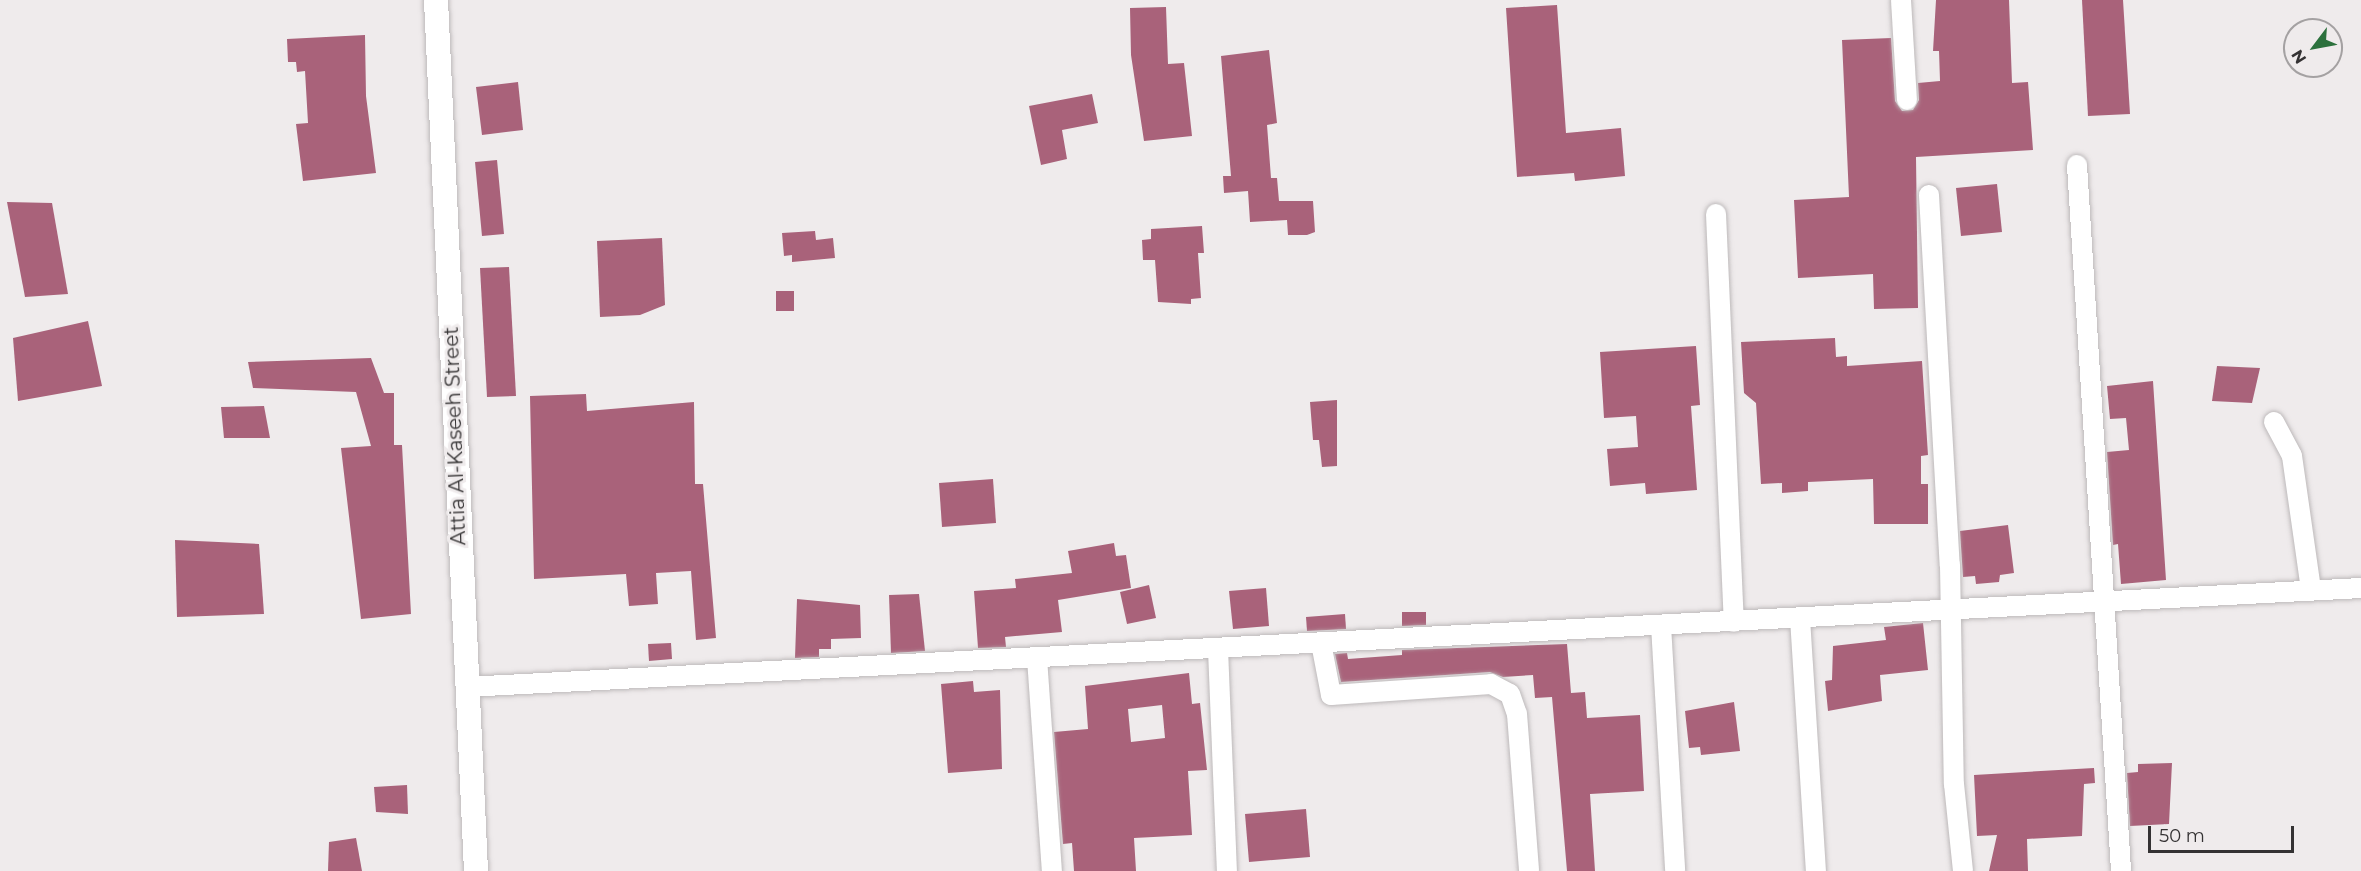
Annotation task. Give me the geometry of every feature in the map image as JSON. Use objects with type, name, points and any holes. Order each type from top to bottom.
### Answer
[{"type":"street","name":"Attia Al-Kaseeh Street","points":[[436,0],[476,871]]},
{"type":"street","points":[[1901,0],[1907,99]]},
{"type":"street","points":[[2077,165],[2106,600],[2121,871]]},
{"type":"street","points":[[1929,195],[1951,612],[1954,784],[1963,871]]},
{"type":"street","points":[[1716,214],[1734,622]]},
{"type":"street","points":[[2274,422],[2292,456],[2311,590]]},
{"type":"street","points":[[466,687],[1951,612],[2106,600],[2361,588]]},
{"type":"street","points":[[1800,618],[1816,871]]},
{"type":"street","points":[[1661,625],[1675,871]]},
{"type":"street","points":[[1321,643],[1331,695],[1491,684],[1510,694],[1516,714],[1529,871]]},
{"type":"street","points":[[1218,648],[1227,871]]},
{"type":"street","points":[[1037,658],[1052,871]]},
{"type":"building","points":[[1936,0],[2009,0],[2012,83],[2028,82],[2033,150],[1916,157],[1918,308],[1874,309],[1873,274],[1798,278],[1794,200],[1849,197],[1842,40],[1891,38],[1895,101],[1902,111],[1913,110],[1919,100],[1918,83],[1940,81],[1939,51],[1933,51]]},
{"type":"building","points":[[2082,0],[2123,0],[2130,114],[2088,116]]},
{"type":"building","points":[[1557,5],[1566,133],[1621,128],[1625,176],[1575,181],[1574,173],[1517,177],[1506,8]]},
{"type":"building","points":[[1166,7],[1168,64],[1184,63],[1192,136],[1144,141],[1131,55],[1130,8]]},
{"type":"building","points":[[365,35],[366,96],[376,173],[303,181],[296,124],[308,123],[305,71],[297,72],[296,62],[288,62],[287,39]]},
{"type":"building","points":[[1269,50],[1277,123],[1267,125],[1271,178],[1277,178],[1279,201],[1313,201],[1315,232],[1307,235],[1288,235],[1287,220],[1250,222],[1248,191],[1224,193],[1223,176],[1231,176],[1221,56]]},
{"type":"building","points":[[518,82],[523,130],[482,135],[476,87]]},
{"type":"building","points":[[1092,94],[1098,123],[1062,130],[1067,159],[1041,165],[1029,106]]},
{"type":"building","points":[[497,160],[504,234],[482,236],[475,162]]},
{"type":"building","points":[[1997,184],[2002,232],[1961,236],[1956,188]]},
{"type":"building","points":[[7,202],[52,203],[68,294],[25,297]]},
{"type":"building","points":[[1202,226],[1204,253],[1198,253],[1201,298],[1191,299],[1191,304],[1158,302],[1155,260],[1143,260],[1142,240],[1151,239],[1151,229]]},
{"type":"building","points":[[815,231],[816,240],[833,238],[835,258],[792,262],[792,255],[784,256],[782,233]]},
{"type":"building","points":[[662,238],[665,305],[640,315],[600,317],[597,241]]},
{"type":"building","points":[[509,267],[516,396],[487,397],[480,268]]},
{"type":"building","points":[[776,291],[794,291],[794,311],[776,311]]},
{"type":"building","points":[[88,321],[102,386],[18,401],[13,338]]},
{"type":"building","points":[[1835,338],[1836,357],[1847,356],[1847,366],[1922,361],[1928,455],[1921,456],[1921,484],[1928,484],[1928,524],[1874,524],[1873,479],[1808,482],[1808,491],[1782,493],[1782,483],[1761,484],[1756,403],[1744,393],[1741,342]]},
{"type":"building","points":[[1696,346],[1700,405],[1691,406],[1697,490],[1646,494],[1645,483],[1610,486],[1607,449],[1638,447],[1636,416],[1604,418],[1600,352]]},
{"type":"building","points":[[371,358],[384,393],[394,393],[394,445],[402,445],[411,614],[361,619],[341,448],[371,446],[356,392],[253,388],[248,362]]},
{"type":"building","points":[[2217,366],[2260,368],[2252,403],[2212,401]]},
{"type":"building","points":[[2153,381],[2166,580],[2121,584],[2118,544],[2113,545],[2107,452],[2129,450],[2126,418],[2110,419],[2107,386]]},
{"type":"building","points":[[586,394],[587,411],[694,402],[695,484],[703,484],[716,638],[696,640],[691,571],[656,573],[658,604],[629,606],[626,574],[534,579],[530,396]]},
{"type":"building","points":[[1337,400],[1337,466],[1322,467],[1319,440],[1313,440],[1310,402]]},
{"type":"building","points":[[264,406],[270,438],[224,438],[221,407]]},
{"type":"building","points":[[993,479],[996,523],[942,527],[939,483]]},
{"type":"building","points":[[2008,525],[2014,573],[2000,575],[1999,582],[1976,584],[1975,576],[1963,577],[1960,531]]},
{"type":"building","points":[[175,540],[259,544],[264,614],[177,617]]},
{"type":"building","points":[[1114,543],[1116,556],[1126,555],[1131,588],[1058,600],[1062,632],[1005,637],[1006,647],[978,648],[974,591],[1016,588],[1015,579],[1072,573],[1068,551]]},
{"type":"building","points":[[1149,585],[1156,618],[1127,624],[1120,592]]},
{"type":"building","points":[[1266,588],[1269,626],[1233,629],[1229,591]]},
{"type":"building","points":[[919,594],[925,651],[891,653],[889,595]]},
{"type":"building","points":[[797,599],[860,605],[861,638],[831,639],[831,649],[819,649],[819,657],[795,658]]},
{"type":"building","points":[[1402,612],[1426,612],[1426,625],[1402,626]]},
{"type":"building","points":[[1345,614],[1346,629],[1307,631],[1306,617]]},
{"type":"building","points":[[1923,623],[1928,670],[1880,675],[1882,701],[1828,711],[1825,681],[1832,680],[1833,646],[1886,640],[1884,627]]},
{"type":"building","points":[[671,643],[672,659],[649,661],[648,644]]},
{"type":"building","points":[[1567,644],[1571,693],[1585,692],[1587,718],[1640,715],[1644,791],[1590,794],[1595,871],[1567,871],[1552,697],[1535,698],[1533,675],[1503,677],[1490,672],[1341,682],[1335,654],[1347,653],[1348,659],[1402,655],[1402,650]]},
{"type":"building","points":[[1189,673],[1192,704],[1200,703],[1207,770],[1188,771],[1192,835],[1134,838],[1136,871],[1074,871],[1072,843],[1063,844],[1054,732],[1088,729],[1085,686]],"holes":[[[1162,705],[1165,738],[1131,742],[1128,709]]]},
{"type":"building","points":[[973,681],[974,692],[1000,690],[1002,769],[948,773],[941,684]]},
{"type":"building","points":[[1734,702],[1740,751],[1701,755],[1700,747],[1689,748],[1685,711]]},
{"type":"building","points":[[2172,763],[2169,824],[2130,826],[2127,773],[2138,772],[2138,764]]},
{"type":"building","points":[[2094,768],[2095,783],[2084,784],[2082,836],[2027,839],[2028,871],[1989,871],[1997,835],[1977,836],[1974,775]]},
{"type":"building","points":[[407,785],[408,814],[376,812],[374,787]]},
{"type":"building","points":[[1306,809],[1310,857],[1249,862],[1245,814]]},
{"type":"building","points":[[356,838],[362,871],[328,871],[329,842]]}]
